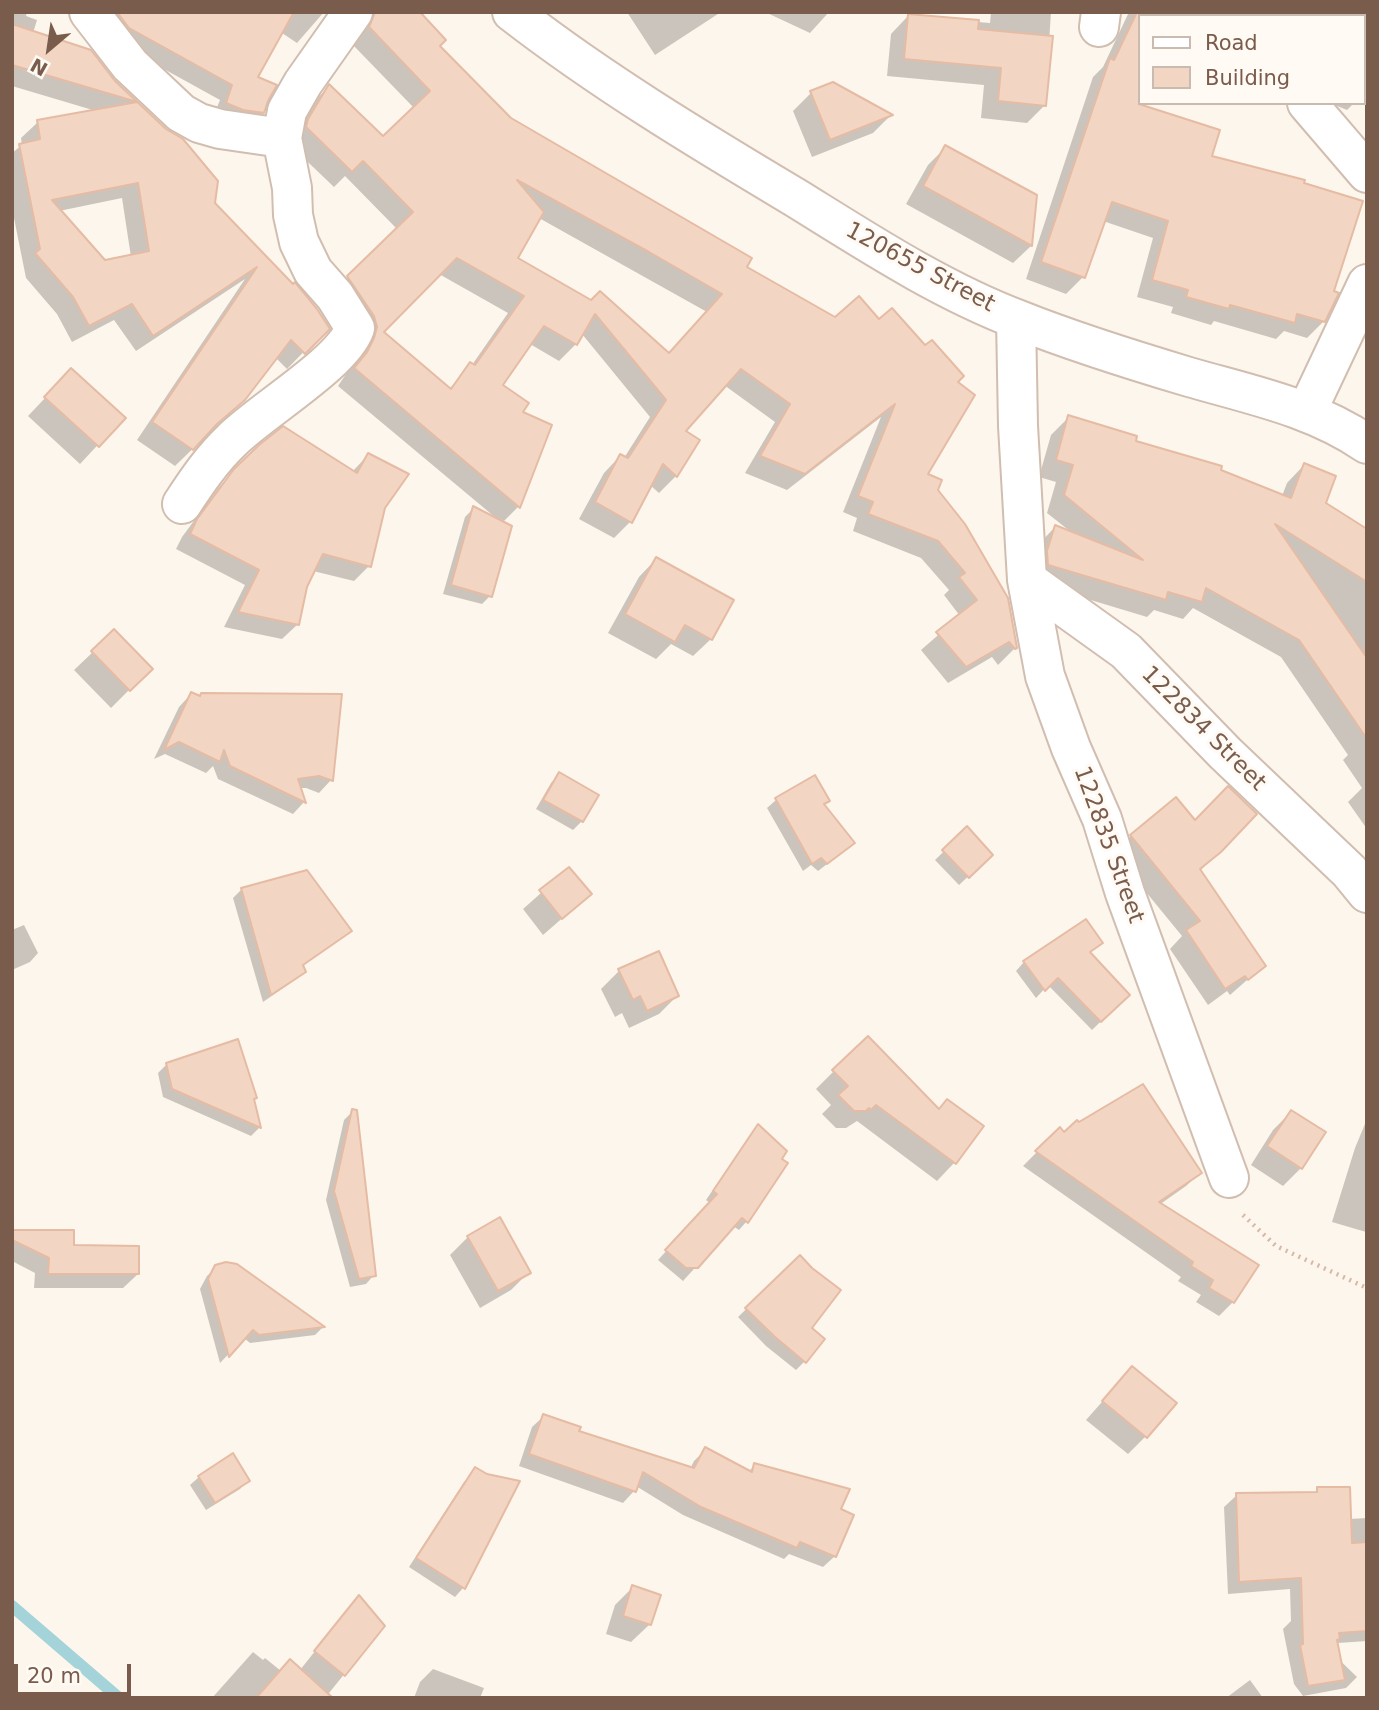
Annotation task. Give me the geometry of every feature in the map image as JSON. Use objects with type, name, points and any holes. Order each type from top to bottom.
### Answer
[{"type":"street","points":[[89,12],[130,65],[181,113],[199,123],[220,129],[282,138]]},
{"type":"street","points":[[182,504],[205,469],[232,439],[320,369],[352,338],[355,328],[335,296],[313,271],[299,242],[282,138],[287,111],[303,83],[353,12]]},
{"type":"street","name":"120655 Street","points":[[512,12],[546,39],[716,150],[951,289],[1016,319],[1100,350],[1307,411],[1367,444]]},
{"type":"street","points":[[1309,105],[1367,173]]},
{"type":"street","points":[[1307,411],[1367,284]]},
{"type":"street","name":"122835 Street","points":[[1016,319],[1018,426],[1027,580],[1045,676],[1071,748],[1102,819],[1125,893],[1229,1178]]},
{"type":"street","name":"122834 Street","points":[[1027,580],[1126,651],[1225,752],[1349,871],[1367,893]]},
{"type":"path","points":[[1229,1178],[1243,1217],[1276,1246],[1367,1288]]},
{"type":"building","points":[[117,12],[294,12],[258,77],[277,85],[264,113],[243,110],[226,103],[232,85],[129,28]]},
{"type":"building","points":[[375,12],[420,12],[446,40],[440,46],[511,118],[752,258],[747,267],[835,317],[859,296],[879,319],[892,308],[925,345],[932,340],[964,376],[958,382],[975,395],[928,474],[942,480],[938,490],[965,524],[1008,598],[1017,648],[1009,642],[966,667],[936,632],[977,600],[959,577],[965,573],[938,541],[868,514],[873,502],[858,496],[895,404],[805,474],[760,456],[790,404],[741,369],[686,431],[700,440],[677,477],[663,464],[632,523],[595,502],[620,454],[628,458],[666,400],[595,314],[577,345],[544,326],[503,385],[529,403],[523,412],[552,425],[520,508],[354,368],[367,352],[377,327],[374,316],[347,276],[413,212],[363,161],[352,172],[306,127],[308,119],[329,84],[383,136],[430,91],[369,27]],"holes":[[[517,180],[649,252],[722,294],[669,353],[600,291],[591,300],[518,258],[544,212]],[[457,258],[524,296],[475,365],[470,362],[451,389],[384,332]]]},
{"type":"building","points":[[1139,12],[1138,105],[1220,130],[1212,156],[1305,180],[1304,183],[1363,201],[1334,291],[1339,293],[1325,322],[1297,314],[1295,323],[1230,305],[1229,309],[1186,297],[1188,290],[1152,280],[1168,221],[1112,202],[1085,278],[1041,262],[1110,58],[1114,60]]},
{"type":"building","points":[[908,14],[979,20],[978,29],[1053,36],[1046,106],[998,101],[1001,68],[904,59]]},
{"type":"building","points":[[12,24],[91,50],[115,81],[166,129],[183,139],[218,181],[215,203],[293,284],[295,282],[330,329],[305,354],[291,340],[245,400],[217,424],[193,450],[152,422],[257,267],[153,336],[132,304],[89,326],[73,297],[35,253],[40,249],[19,144],[40,139],[37,120],[137,102],[12,65]],"holes":[[[138,183],[149,251],[105,260],[52,200]]]},
{"type":"building","points":[[833,82],[893,115],[830,140],[810,91]]},
{"type":"building","points":[[945,145],[1037,195],[1032,246],[923,186]]},
{"type":"building","points":[[71,368],[126,418],[99,447],[44,397]]},
{"type":"building","points":[[1068,415],[1137,436],[1136,441],[1222,466],[1221,470],[1291,498],[1304,463],[1336,476],[1326,503],[1367,529],[1367,582],[1275,524],[1367,658],[1367,739],[1299,640],[1206,588],[1202,602],[1168,592],[1166,600],[1048,565],[1047,551],[1055,525],[1143,560],[1064,495],[1073,465],[1056,460]]},
{"type":"building","points":[[283,426],[357,473],[368,453],[409,474],[385,508],[371,567],[323,554],[307,587],[299,625],[238,612],[259,570],[190,534],[197,519],[234,469]]},
{"type":"building","points":[[473,506],[512,526],[492,597],[451,585]]},
{"type":"building","points":[[656,557],[734,600],[712,640],[685,625],[675,642],[625,614]]},
{"type":"building","points":[[114,629],[153,669],[130,691],[91,651]]},
{"type":"building","points":[[191,692],[200,696],[201,693],[342,694],[333,781],[319,776],[298,779],[306,803],[230,766],[224,750],[220,762],[179,742],[164,750]]},
{"type":"building","points":[[559,772],[599,795],[583,822],[543,800]]},
{"type":"building","points":[[815,775],[830,801],[824,804],[855,843],[827,864],[821,858],[812,864],[775,798]]},
{"type":"building","points":[[1228,786],[1257,814],[1221,852],[1200,869],[1266,966],[1248,980],[1245,976],[1225,989],[1186,930],[1200,921],[1130,835],[1176,797],[1195,820]]},
{"type":"building","points":[[967,826],[993,855],[969,878],[942,850]]},
{"type":"building","points":[[569,867],[592,894],[562,919],[539,890]]},
{"type":"building","points":[[307,870],[352,931],[303,965],[306,972],[271,995],[241,888]]},
{"type":"building","points":[[1086,919],[1103,943],[1090,952],[1130,995],[1101,1022],[1058,978],[1045,991],[1023,961]]},
{"type":"building","points":[[659,951],[679,996],[647,1011],[640,996],[633,1000],[618,969]]},
{"type":"building","points":[[868,1036],[939,1109],[947,1099],[984,1126],[956,1164],[876,1105],[871,1110],[869,1108],[866,1111],[854,1111],[838,1095],[848,1086],[832,1070]]},
{"type":"building","points":[[238,1039],[257,1098],[254,1099],[261,1128],[172,1089],[166,1063]]},
{"type":"building","points":[[1143,1084],[1202,1173],[1159,1202],[1259,1265],[1234,1303],[1209,1288],[1213,1280],[1191,1266],[1193,1262],[1035,1151],[1060,1127],[1064,1132],[1077,1120],[1079,1122]]},
{"type":"building","points":[[352,1109],[357,1110],[376,1276],[359,1279],[334,1191]]},
{"type":"building","points":[[1291,1110],[1326,1132],[1302,1169],[1267,1146]]},
{"type":"building","points":[[758,1124],[787,1151],[782,1159],[788,1163],[748,1223],[742,1218],[698,1268],[686,1268],[665,1250],[717,1194],[713,1191]]},
{"type":"building","points":[[500,1217],[531,1273],[498,1291],[467,1236]]},
{"type":"building","points":[[12,1230],[74,1230],[74,1245],[139,1246],[139,1274],[48,1274],[49,1258],[12,1240]]},
{"type":"building","points":[[800,1255],[841,1290],[812,1328],[825,1339],[806,1363],[745,1308]]},
{"type":"building","points":[[226,1262],[237,1264],[325,1327],[259,1335],[253,1330],[229,1357],[208,1279],[215,1265]]},
{"type":"building","points":[[1132,1366],[1177,1403],[1147,1438],[1102,1401]]},
{"type":"building","points":[[543,1414],[581,1427],[579,1431],[694,1468],[705,1447],[752,1472],[754,1463],[850,1489],[841,1509],[854,1515],[836,1557],[800,1542],[797,1548],[701,1507],[643,1472],[636,1492],[529,1454]]},
{"type":"building","points":[[233,1453],[250,1481],[215,1503],[198,1476]]},
{"type":"building","points":[[475,1467],[487,1474],[520,1481],[465,1589],[416,1558]]},
{"type":"building","points":[[1317,1487],[1350,1487],[1352,1543],[1367,1542],[1367,1631],[1339,1633],[1340,1639],[1337,1640],[1345,1680],[1308,1686],[1300,1645],[1303,1644],[1301,1578],[1239,1582],[1236,1493],[1317,1492]]},
{"type":"building","points":[[632,1585],[661,1595],[651,1625],[623,1616]]},
{"type":"building","points":[[359,1595],[385,1626],[345,1676],[314,1651]]},
{"type":"building","points":[[290,1659],[333,1698],[256,1698]]},
{"type":"waterway","points":[[12,1606],[119,1698]]}]
